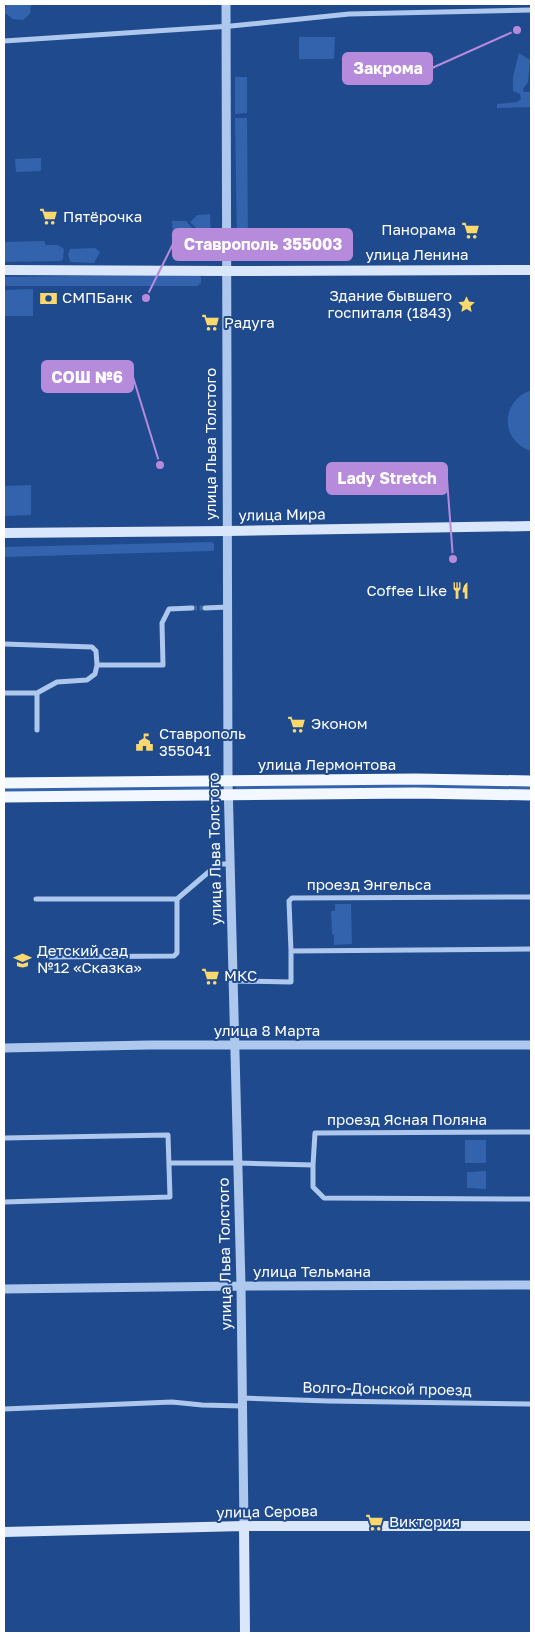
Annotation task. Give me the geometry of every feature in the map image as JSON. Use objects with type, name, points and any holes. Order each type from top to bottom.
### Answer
[{"type":"main road","name":"улица Ленина","points":[[4,270],[531,270]]},
{"type":"main road","name":"улица Мира","points":[[4,533],[531,526]]},
{"type":"main road","name":"улица Лермонтова","points":[[4,784],[416,779],[531,781]]},
{"type":"main road","name":"улица Лермонтова","points":[[4,797],[415,793],[531,795]]},
{"type":"main road","name":"улица Серова","points":[[4,1532],[244,1526],[531,1526]]},
{"type":"main road","name":"улица Льва Толстого","points":[[244,1526],[245,1633]]},
{"type":"street","name":"улица Льва Толстого","points":[[226,4],[228,781],[241,1286],[244,1526]]},
{"type":"street","points":[[4,40],[226,26],[358,14],[531,10]]},
{"type":"street","points":[[205,608],[228,607]]},
{"type":"street","points":[[97,665],[163,666],[162,623],[169,609],[192,608]]},
{"type":"street","points":[[4,644],[92,647],[96,650],[97,665],[95,674],[88,680],[57,682],[37,693],[4,693]]},
{"type":"street","points":[[37,693],[37,730]]},
{"type":"street","points":[[36,899],[177,899],[218,864],[231,864]]},
{"type":"street","name":"проезд Энгельса","points":[[291,951],[289,901],[292,898],[531,897]]},
{"type":"street","points":[[46,957],[174,956],[177,953],[177,899]]},
{"type":"street","points":[[233,982],[290,982],[291,951],[531,949]]},
{"type":"street","name":"улица 8 Марта","points":[[4,1048],[235,1045],[531,1045]]},
{"type":"street","name":"проезд Ясная Поляна","points":[[531,1132],[315,1133],[313,1165],[314,1187],[324,1198],[531,1199]]},
{"type":"street","points":[[4,1138],[168,1134],[170,1198],[4,1202]]},
{"type":"street","points":[[169,1163],[313,1165]]},
{"type":"street","name":"улица Тельмана","points":[[4,1289],[531,1285]]},
{"type":"street","name":"Волго-Донской проезд","points":[[4,1409],[172,1402],[202,1405],[242,1402],[328,1401],[531,1404]]},
{"type":"shaded area","points":[[6,4],[31,4],[30,14],[23,20],[13,19],[5,13]]},
{"type":"shaded area","points":[[299,37],[335,37],[334,59],[299,59]]},
{"type":"shaded area","points":[[519,53],[530,60],[528,82],[523,89],[524,92],[531,92],[531,107],[497,108],[497,104],[517,102],[521,99],[520,94],[513,91],[513,77]]},
{"type":"shaded area","points":[[235,77],[247,77],[247,113],[235,114]]},
{"type":"shaded area","points":[[235,118],[247,118],[248,244],[237,244]]},
{"type":"shaded area","points":[[41,158],[41,171],[16,172],[15,159]]},
{"type":"shaded area","points":[[210,214],[211,238],[206,238],[190,222],[197,215]]},
{"type":"shaded area","points":[[172,221],[186,221],[200,237],[173,237]]},
{"type":"shaded area","points":[[44,241],[46,245],[58,245],[64,249],[61,261],[4,262],[4,242]]},
{"type":"shaded area","points":[[95,248],[100,252],[94,263],[70,262],[68,255],[70,249]]},
{"type":"shaded area","points":[[197,274],[201,277],[201,283],[197,286],[4,286],[4,277]]},
{"type":"shaded area","points":[[33,289],[33,316],[4,316],[4,290]]},
{"type":"shaded area","points":[[531,390],[531,451],[521,446],[513,438],[509,430],[508,420],[509,411],[514,403],[521,395]]},
{"type":"shaded area","points":[[31,485],[31,515],[4,516],[4,486]]},
{"type":"shaded area","points":[[212,542],[214,550],[212,551],[4,557],[4,547]]},
{"type":"shaded area","points":[[415,784],[531,786],[531,790],[235,789],[236,786]]},
{"type":"shaded area","points":[[220,786],[221,790],[4,792],[4,788]]},
{"type":"shaded area","points":[[335,904],[351,904],[352,944],[334,945],[331,911],[335,911]]},
{"type":"shaded area","points":[[465,1140],[486,1140],[486,1163],[465,1163]]},
{"type":"shaded area","points":[[486,1171],[486,1189],[467,1188],[467,1172]]},
{"type":"tunnel","points":[[192,608],[205,608]]},
{"type":"place","name":"Закрома","points":[[517,30]]},
{"type":"place","name":"Пятёрочка","points":[[49,217]]},
{"type":"place","name":"Панорама","points":[[470,230]]},
{"type":"place","name":"СМПБанк","points":[[48,298]]},
{"type":"place","name":"Ставрополь 355003","points":[[146,298]]},
{"type":"place","name":"Здание бывшего госпиталя (1843)","points":[[466,305]]},
{"type":"place","name":"Радуга","points":[[210,323]]},
{"type":"place","name":"СОШ №6","points":[[160,465]]},
{"type":"place","name":"Lady Stretch","points":[[453,559]]},
{"type":"place","name":"Coffee Like","points":[[461,591]]},
{"type":"place","name":"Эконом","points":[[297,724]]},
{"type":"place","name":"Ставрополь 355041","points":[[145,743]]},
{"type":"place","name":"Детский сад №12 «Сказка»","points":[[23,960]]},
{"type":"place","name":"МКС","points":[[210,976]]},
{"type":"place","name":"Виктория","points":[[375,1522]]}]
